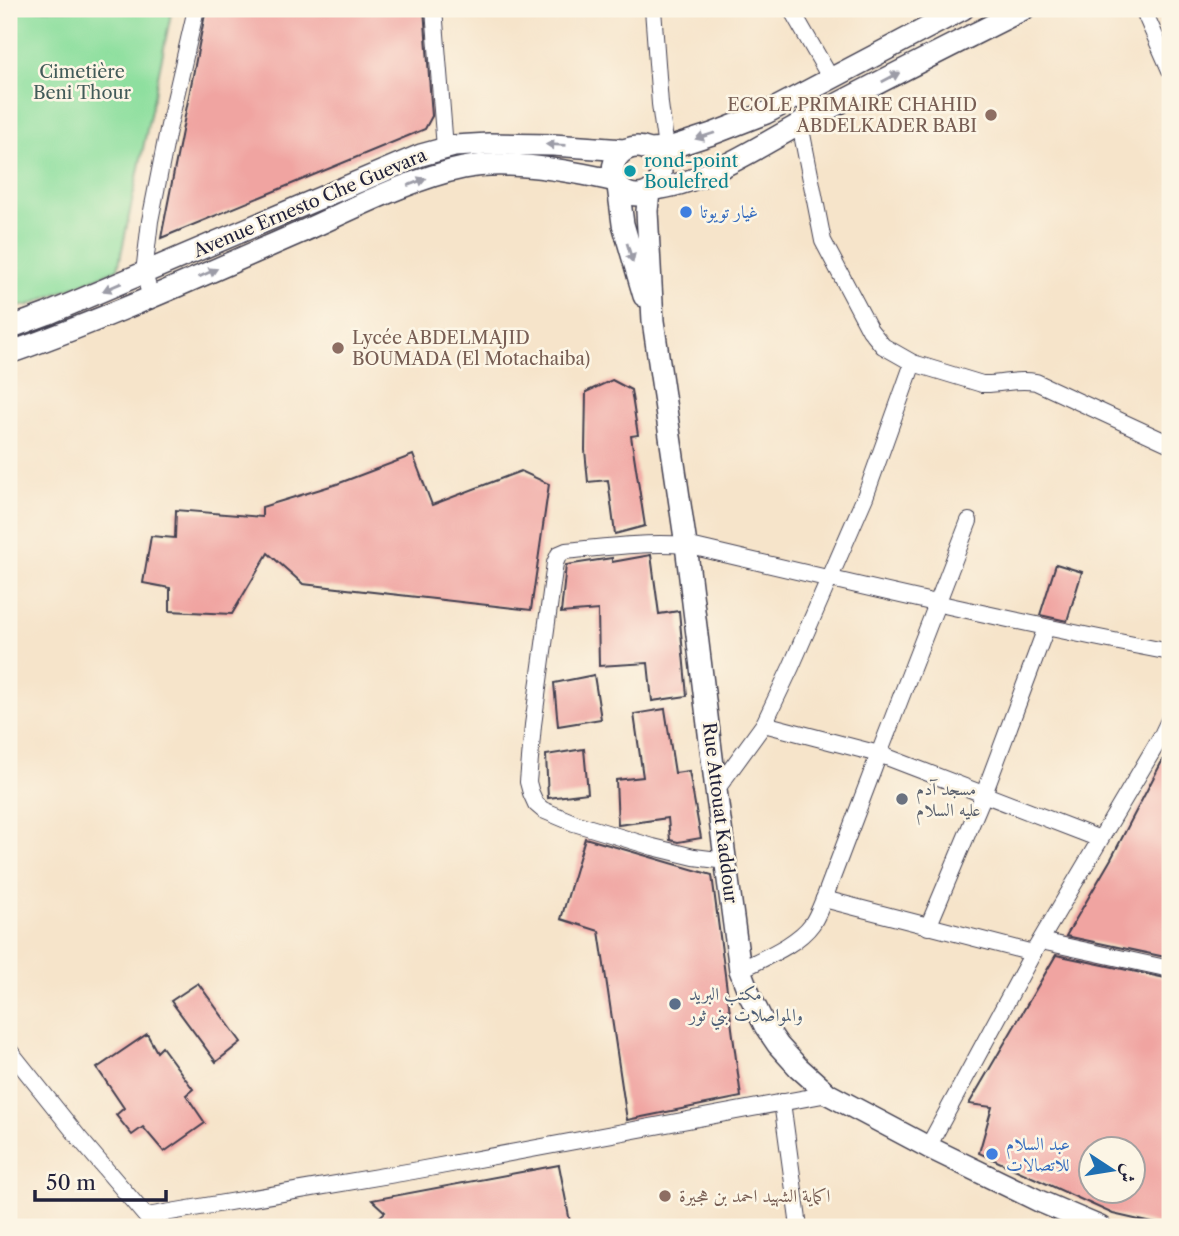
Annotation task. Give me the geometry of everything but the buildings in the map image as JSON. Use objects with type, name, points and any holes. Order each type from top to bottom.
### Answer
[{"type":"main road","points":[[653,321],[628,246],[613,170],[619,155],[632,147],[658,149],[743,123],[964,9]]},
{"type":"main road","points":[[617,184],[633,195],[650,194],[724,166],[1024,9]]},
{"type":"main road","name":"Avenue Ernesto Che Guevara","points":[[9,328],[421,155],[445,148],[489,144],[624,150]]},
{"type":"main road","points":[[650,194],[662,172],[658,149]]},
{"type":"main road","name":"Avenue Ernesto Che Guevara","points":[[9,353],[151,298],[387,194],[465,167],[523,166],[580,173],[617,184]]},
{"type":"main road","name":"Rue Attouat Kaddour","points":[[650,194],[647,233],[653,321],[686,545],[740,970],[750,996],[778,1045],[828,1094],[928,1147],[1100,1227]]},
{"type":"street","points":[[151,298],[144,273],[150,221],[167,130],[196,9]]},
{"type":"street","points":[[434,9],[445,148]]},
{"type":"street","points":[[653,9],[660,104],[658,149]]},
{"type":"street","points":[[791,9],[831,79]]},
{"type":"street","points":[[1143,9],[1170,70]]},
{"type":"street","points":[[800,124],[823,241],[870,330],[883,346],[913,363],[982,384],[994,385],[1014,380],[1036,382],[1170,444]]},
{"type":"street","points":[[716,790],[764,724],[791,667],[864,496],[913,363]]},
{"type":"street","points":[[740,970],[803,934],[818,915],[969,521]]},
{"type":"street","points":[[726,861],[663,850],[574,823],[543,810],[536,804],[528,782],[533,724],[553,576],[559,554],[566,551],[666,543],[686,545],[937,604],[1170,652]]},
{"type":"street","points":[[928,927],[984,794],[1046,628]]},
{"type":"street","points":[[928,1147],[1037,947],[1100,839],[1166,736],[1170,718]]},
{"type":"street","points":[[764,724],[879,754],[1100,839]]},
{"type":"street","points":[[824,899],[928,927],[1170,969]]},
{"type":"street","points":[[9,1050],[151,1222],[828,1094]]},
{"type":"street","points":[[782,1102],[799,1227]]},
{"type":"green space","name":"Cimetière Beni Thour","points":[[9,9],[172,9],[118,269],[27,306],[9,305]]},
{"type":"place","name":"ECOLE PRIMAIRE CHAHID ABDELKADER BABI","points":[[991,115]]},
{"type":"place","name":"rond-point Boulefred","points":[[630,171]]},
{"type":"place","name":"غيار تويوتا","points":[[686,212]]},
{"type":"place","name":"Lycée ABDELMAJID BOUMADA (El Motachaiba)","points":[[338,348]]},
{"type":"place","name":"مسجد آدم عليه السلام","points":[[902,799]]},
{"type":"place","name":"مكتب البريد والمواصلات بني ثور","points":[[675,1004]]},
{"type":"place","name":"عبد السلام للاتصالات","points":[[992,1154]]},
{"type":"place","name":"اكماية الشهيد احمد بن هجيرة","points":[[665,1196]]}]
